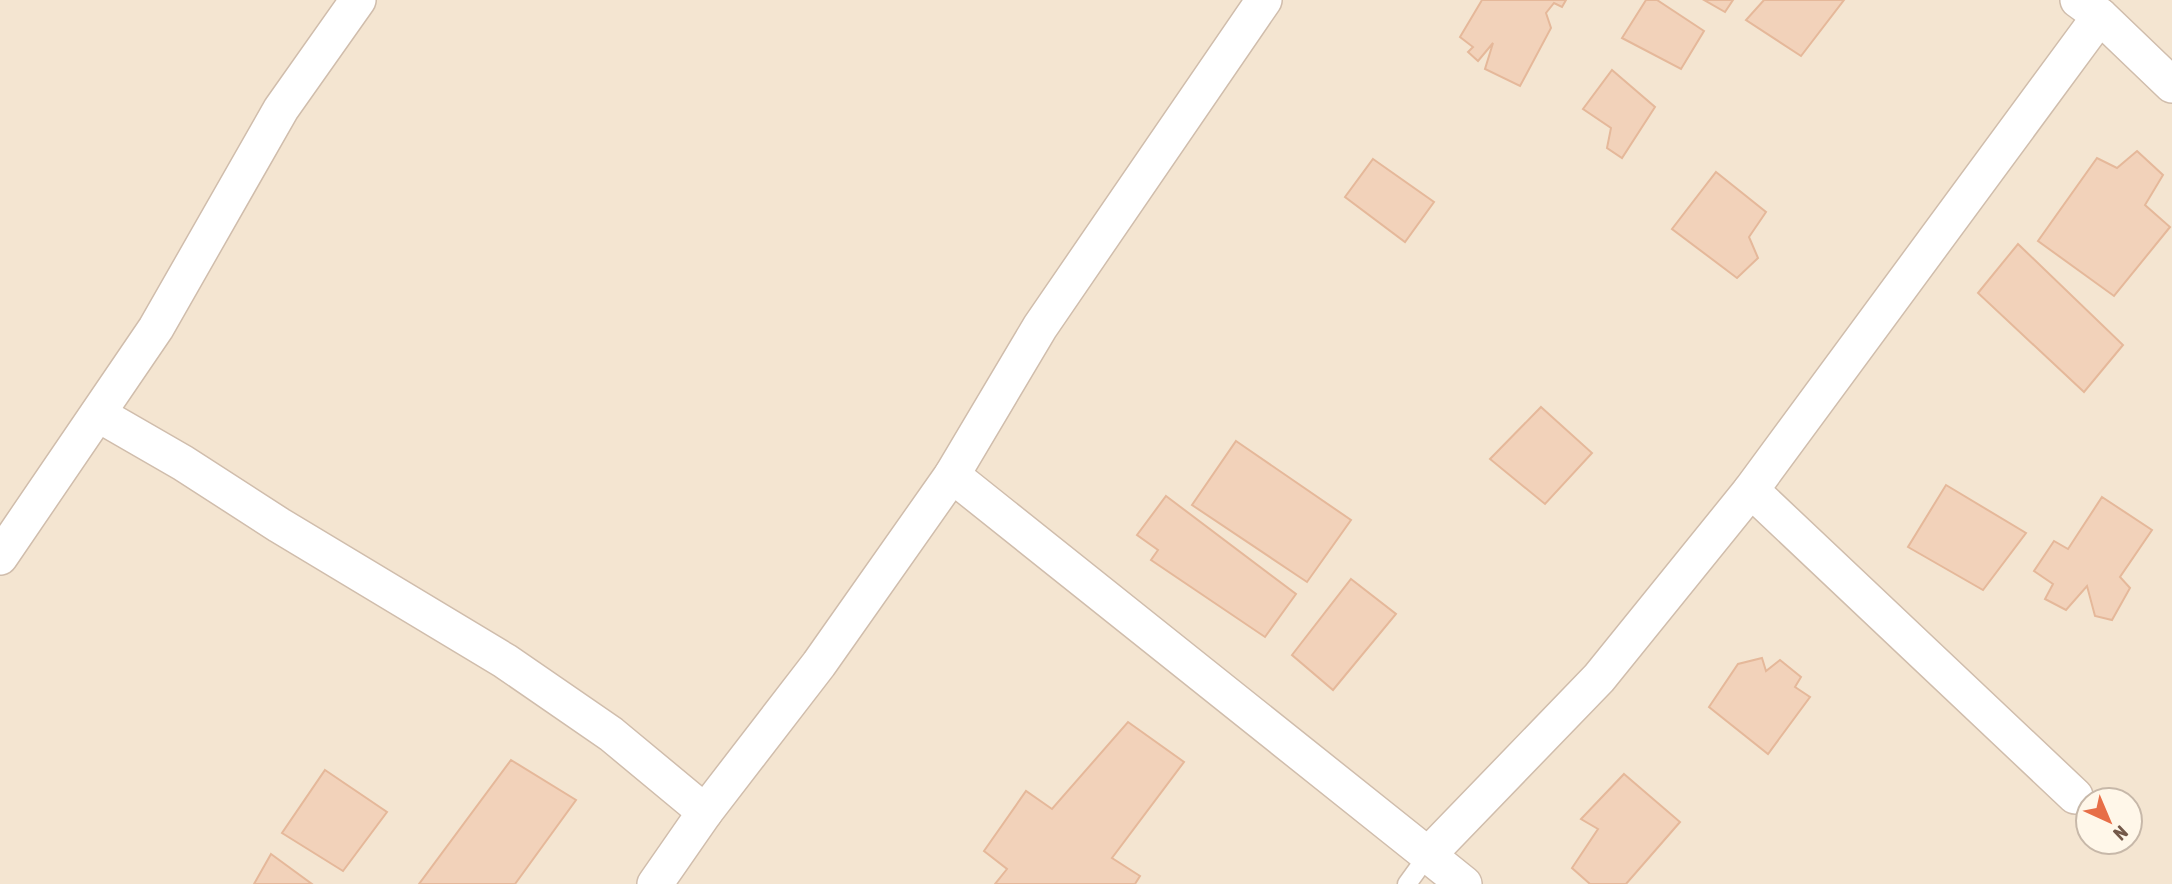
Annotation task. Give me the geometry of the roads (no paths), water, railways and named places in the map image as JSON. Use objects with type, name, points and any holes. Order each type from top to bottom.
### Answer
[{"type":"street","points":[[0,557],[156,328],[281,109],[358,0]]},
{"type":"street","points":[[655,884],[705,812],[819,664],[952,475],[1040,327],[1264,0]]},
{"type":"street","points":[[1428,855],[1599,678],[1751,490],[2089,8],[2172,85]]},
{"type":"street","points":[[98,414],[183,463],[505,662],[611,734],[705,812]]},
{"type":"street","points":[[952,475],[1464,884]]},
{"type":"street","points":[[1751,490],[2074,795]]},
{"type":"lane","points":[[1407,884],[1428,855]]}]
